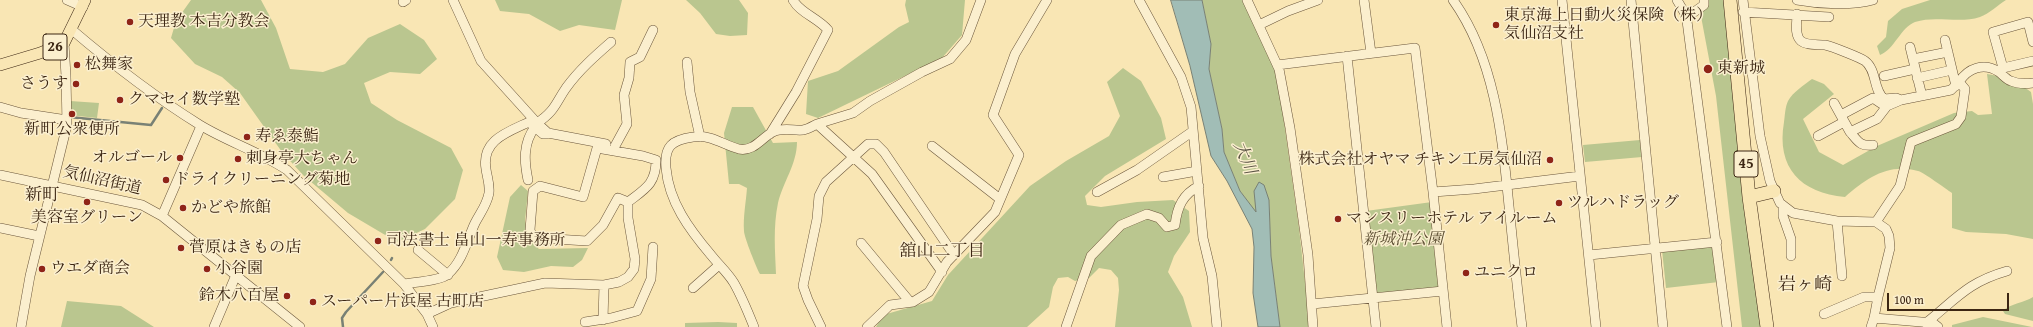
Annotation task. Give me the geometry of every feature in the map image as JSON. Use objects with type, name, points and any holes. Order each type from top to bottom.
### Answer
[{"type":"highway","name":"45","points":[[1730,0],[1749,197],[1767,327]]},
{"type":"highway","points":[[1749,197],[1774,191]]},
{"type":"main road","name":"26","points":[[0,65],[40,53],[64,43],[84,4]]},
{"type":"street","points":[[67,0],[84,4]]},
{"type":"street","points":[[453,0],[481,61],[543,134],[548,133],[616,146],[631,154]]},
{"type":"street","points":[[754,327],[734,282],[701,244],[675,204],[667,181],[665,154],[670,145],[683,139],[700,137],[721,140],[740,149],[752,148],[770,134],[796,92],[828,30],[795,5],[792,0]]},
{"type":"street","points":[[770,134],[789,129],[804,130],[817,124],[853,113],[870,101],[915,75],[950,59],[966,40],[981,0]]},
{"type":"street","points":[[867,327],[890,305],[910,302],[929,292],[947,262],[995,212],[1019,155],[993,115],[1015,54],[1047,0]]},
{"type":"street","points":[[1139,0],[1181,77],[1191,107],[1203,238],[1212,276],[1217,327]]},
{"type":"street","points":[[1247,0],[1277,65],[1291,135],[1308,255],[1313,327]]},
{"type":"street","points":[[1259,26],[1288,11],[1318,0]]},
{"type":"street","points":[[1364,0],[1371,53]]},
{"type":"street","points":[[1453,0],[1473,34],[1493,91],[1507,184],[1522,327]]},
{"type":"street","points":[[1562,0],[1596,327]]},
{"type":"street","points":[[1631,0],[1663,327]]},
{"type":"street","points":[[1677,0],[1687,17],[1727,327]]},
{"type":"street","points":[[1687,17],[1704,5],[1704,0]]},
{"type":"street","points":[[1743,0],[1743,12],[1760,136],[1774,191],[1783,206],[1793,214],[1837,221],[1876,222],[1886,229],[1889,236],[1890,248],[1873,323],[1927,325],[1933,323],[1938,327]]},
{"type":"street","points":[[1797,0],[1825,11]]},
{"type":"street","points":[[1743,12],[1797,14],[1825,11],[1858,2],[1873,0]]},
{"type":"street","points":[[1797,14],[1797,33],[1801,41],[1826,45],[1865,61],[1870,68],[1879,95],[1884,99],[1896,98],[1901,100]]},
{"type":"street","points":[[2033,42],[2028,22],[1993,32],[2003,68],[2033,61]]},
{"type":"street","points":[[71,29],[117,68],[201,126],[270,158],[287,170],[404,284],[427,314],[433,327]]},
{"type":"street","points":[[616,146],[627,124],[624,95],[629,78],[630,62],[640,57],[653,30]]},
{"type":"street","points":[[1876,222],[1900,186],[1911,142],[1956,124],[1961,117],[1965,89],[1957,84],[1945,40]]},
{"type":"street","points":[[528,180],[524,161],[529,135],[536,125],[549,116],[556,107],[565,89],[578,74],[611,42]]},
{"type":"street","points":[[21,327],[39,236],[67,116],[64,43]]},
{"type":"street","points":[[1910,47],[1922,96]]},
{"type":"street","points":[[1277,65],[1415,48],[1433,192],[1447,327]]},
{"type":"street","points":[[1915,69],[1948,52]]},
{"type":"street","points":[[1347,56],[1376,327]]},
{"type":"street","points":[[687,62],[690,92],[700,137]]},
{"type":"street","points":[[2011,81],[2013,66]]},
{"type":"street","points":[[1850,132],[1876,119],[1887,106],[1901,100],[1951,90],[1964,74],[1974,68],[1985,68],[1997,71],[2011,81],[2033,83]]},
{"type":"street","points":[[1884,76],[1915,69],[1952,70]]},
{"type":"street","points":[[1818,136],[1873,98],[1879,103],[1887,106]]},
{"type":"street","points":[[1834,103],[1850,132],[1859,144],[1865,146],[1873,145]]},
{"type":"street","points":[[0,108],[21,113],[67,116]]},
{"type":"street","points":[[404,284],[440,278],[448,275],[462,256],[475,223],[488,201],[489,186],[485,160],[488,151],[499,135],[529,122],[536,125]]},
{"type":"street","points":[[817,124],[854,156],[872,174],[942,272]]},
{"type":"street","points":[[162,216],[201,126]]},
{"type":"street","points":[[1097,192],[1137,170],[1193,131]]},
{"type":"street","points":[[821,327],[803,286],[817,219],[819,196],[826,182],[868,144],[876,144],[884,152],[954,255]]},
{"type":"street","points":[[932,146],[1000,199]]},
{"type":"street","points":[[628,202],[618,198],[603,226],[588,241],[581,242],[532,236],[530,230],[533,191],[540,186],[583,197],[597,148],[656,160],[665,160]]},
{"type":"street","points":[[628,202],[649,186],[655,176],[656,160]]},
{"type":"street","points":[[1163,177],[1197,171]]},
{"type":"street","name":"気仙沼街道","points":[[0,175],[136,203],[162,216],[300,327]]},
{"type":"street","points":[[1433,192],[1580,176]]},
{"type":"street","points":[[1066,327],[1091,256],[1122,225],[1147,214],[1158,218],[1167,227],[1175,225],[1176,210],[1188,191],[1199,186]]},
{"type":"street","points":[[427,314],[451,303],[545,283],[604,285],[619,282],[628,277],[634,269],[635,259],[628,218],[628,202]]},
{"type":"street","points":[[1783,206],[1784,221],[1791,238],[1791,256]]},
{"type":"street","points":[[1837,221],[1842,276]]},
{"type":"street","points":[[0,228],[39,236]]},
{"type":"street","points":[[861,242],[910,302]]},
{"type":"street","points":[[1589,255],[1717,242]]},
{"type":"street","points":[[585,322],[603,320],[637,311],[651,279],[652,247]]},
{"type":"street","points":[[418,250],[448,275]]},
{"type":"street","points":[[693,288],[719,264]]},
{"type":"street","points":[[1927,325],[1957,295],[1971,285],[1992,275],[2007,271]]},
{"type":"street","points":[[214,327],[236,275]]},
{"type":"street","points":[[603,320],[604,285]]},
{"type":"street","points":[[1312,304],[1443,291]]},
{"type":"street","points":[[1824,314],[1864,297],[1878,297]]},
{"type":"green space","points":[[191,0],[261,0],[276,28],[290,69],[323,72],[345,64],[368,38],[400,24],[424,40],[437,59],[420,74],[390,72],[364,83],[371,103],[397,120],[451,148],[463,170],[455,199],[425,229],[397,242],[348,213],[304,176],[282,152],[240,93],[222,77],[195,64],[171,38],[176,21]]},
{"type":"green space","points":[[495,0],[622,0],[615,30],[579,25],[560,31],[529,14],[500,11]]},
{"type":"green space","points":[[686,0],[739,0],[748,13],[747,35],[730,36],[716,34],[700,13]]},
{"type":"green space","points":[[906,0],[965,0],[962,35],[942,58],[818,118],[806,114],[808,81],[838,71],[899,27],[909,22],[905,5]]},
{"type":"green space","points":[[1202,0],[1243,0],[1277,72],[1299,228],[1310,327],[1280,327],[1271,256],[1269,200],[1257,207],[1256,213],[1240,191],[1224,152],[1222,129],[1209,69],[1211,44]]},
{"type":"green space","points":[[1706,0],[1724,0],[1761,327],[1742,327],[1716,96],[1700,11]]},
{"type":"green space","points":[[1930,0],[2006,0],[1987,14],[1972,19],[1931,19],[1915,22],[1906,29],[1885,52],[1880,55],[1877,46],[1886,37],[1888,21],[1902,9]]},
{"type":"green space","points":[[1123,68],[1141,81],[1161,118],[1166,139],[1105,176],[1085,196],[1087,205],[1101,207],[1137,202],[1173,200],[1189,211],[1190,232],[1174,256],[1168,272],[1183,297],[1192,327],[1115,327],[1119,290],[1118,278],[1111,270],[1099,268],[1089,278],[1075,281],[1068,277],[1058,278],[1053,287],[1049,307],[1027,327],[876,327],[883,315],[932,301],[948,275],[1030,186],[1066,161],[1109,136],[1120,116],[1107,82]]},
{"type":"green space","points":[[1987,74],[2010,80],[2031,92],[2033,104],[2033,239],[2006,234],[1966,232],[1952,228],[1952,193],[1918,171],[1897,169],[1878,174],[1861,184],[1845,197],[1829,195],[1804,184],[1788,165],[1784,153],[1783,138],[1786,106],[1793,95],[1812,79],[1824,84],[1834,94],[1803,119],[1819,152],[1843,165],[1877,146],[1954,113],[1972,111],[1978,115],[1992,114]]},
{"type":"green space","points":[[70,101],[99,103],[97,118],[69,115]]},
{"type":"green space","points":[[732,107],[753,107],[773,143],[797,142],[795,158],[780,195],[776,212],[776,274],[760,274],[748,246],[744,231],[747,188],[739,184],[729,184],[724,133]]},
{"type":"green space","points":[[1640,140],[1642,157],[1585,162],[1583,145]]},
{"type":"green space","points":[[521,185],[528,191],[525,221],[529,240],[539,249],[588,248],[582,260],[573,267],[551,266],[524,272],[503,270],[497,257],[510,197]]},
{"type":"green space","name":"新城沖公園","points":[[1432,202],[1441,288],[1376,293],[1366,211]]},
{"type":"green space","points":[[1714,245],[1719,282],[1666,288],[1662,250]]},
{"type":"green space","points":[[2033,297],[2033,321],[2005,314],[2003,311],[2010,306]]},
{"type":"green space","points":[[67,301],[121,306],[154,327],[61,327]]},
{"type":"green space","points":[[1983,317],[2032,327],[1952,327],[1952,325]]},
{"type":"green space","points":[[685,323],[737,323],[737,327],[685,327]]},
{"type":"water","points":[[1171,0],[1202,0],[1211,44],[1209,69],[1222,129],[1224,152],[1240,191],[1256,212],[1254,191],[1259,182],[1264,185],[1269,200],[1271,256],[1280,327],[1258,327],[1253,293],[1254,247],[1252,229],[1227,181],[1211,156],[1190,66]]},
{"type":"waterway","points":[[69,117],[151,125],[162,108]]},
{"type":"waterway","points":[[343,327],[342,318],[346,312],[383,272]]},
{"type":"place","name":"天理教 本吉分教会","points":[[130,22]]},
{"type":"place","name":"東京海上日動火災保険（株） 気仙沼支社","points":[[1496,25]]},
{"type":"place","name":"松舞家","points":[[77,65]]},
{"type":"place","name":"東新城","points":[[1708,69]]},
{"type":"place","name":"さうす","points":[[76,84]]},
{"type":"place","name":"クマセイ数学塾","points":[[120,100]]},
{"type":"place","name":"新町公衆便所","points":[[72,114]]},
{"type":"place","name":"寿ゑ泰鮨","points":[[247,137]]},
{"type":"place","name":"オルゴール","points":[[180,158]]},
{"type":"place","name":"刺身亭大ちゃん","points":[[238,159]]},
{"type":"place","name":"株式会社オヤマ チキン工房気仙沼","points":[[1550,160]]},
{"type":"place","name":"ドライクリーニング菊地","points":[[166,180]]},
{"type":"place","name":"美容室グリーン","points":[[87,202]]},
{"type":"place","name":"ツルハドラッグ","points":[[1559,203]]},
{"type":"place","name":"かどや旅館","points":[[183,208]]},
{"type":"place","name":"マンスリーホテル アイルーム","points":[[1338,219]]},
{"type":"place","name":"司法書士 畠山一寿事務所","points":[[378,241]]},
{"type":"place","name":"菅原はきもの店","points":[[181,248]]},
{"type":"place","name":"ウエダ商会","points":[[42,269]]},
{"type":"place","name":"小谷園","points":[[207,269]]},
{"type":"place","name":"ユニクロ","points":[[1466,273]]},
{"type":"place","name":"鈴木八百屋","points":[[287,296]]},
{"type":"place","name":"スーパー片浜屋 古町店","points":[[313,302]]},
{"type":"district","name":"新町","points":[[42,196]]},
{"type":"district","name":"舘山二丁目","points":[[942,252]]},
{"type":"district","name":"岩ヶ崎","points":[[1805,285]]},
{"type":"water label","name":"大川","points":[[1244,158]]}]
